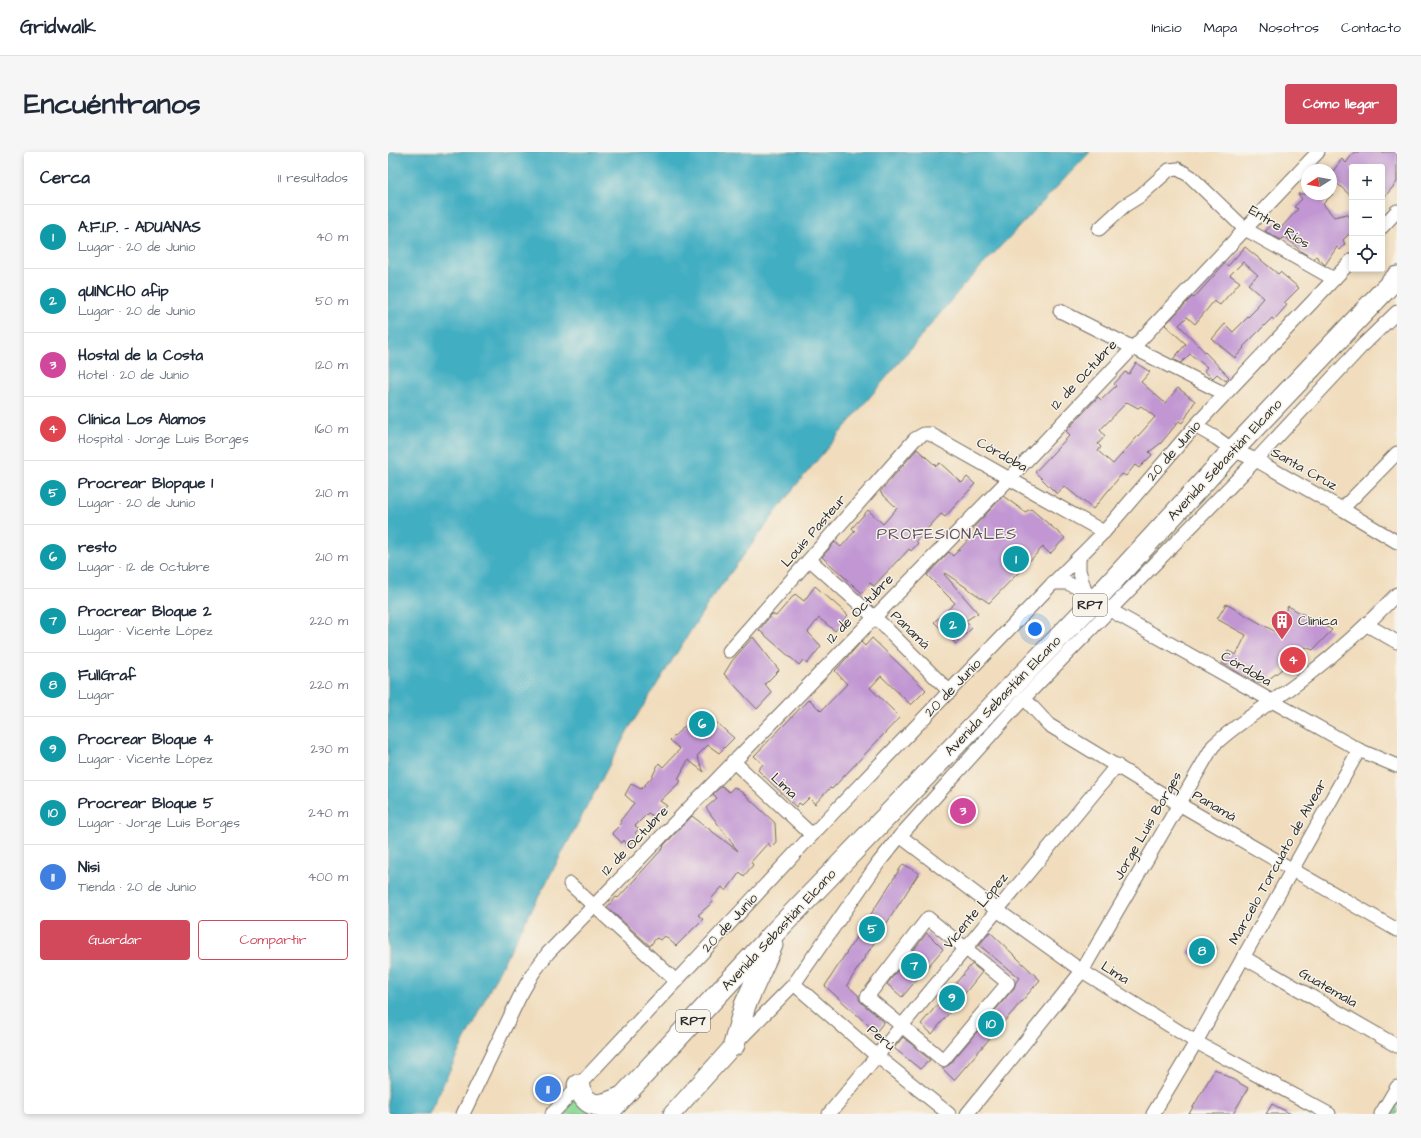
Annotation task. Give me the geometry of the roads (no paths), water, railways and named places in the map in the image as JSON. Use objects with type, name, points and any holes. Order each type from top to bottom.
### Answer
[{"type":"main road","name":"Avenida Sebastián Elcano","points":[[607,1114],[778,929],[1097,600],[1233,450],[1397,277]]},
{"type":"main road","points":[[734,1045],[744,1005],[778,929]]},
{"type":"main road","points":[[578,1085],[586,1102],[593,1105],[611,1102],[623,1097]]},
{"type":"street","name":"12 de Octubre","points":[[463,1114],[520,996],[533,973],[548,954],[733,761],[1010,478],[1318,152]]},
{"type":"street","name":"Entre Ríos","points":[[1099,229],[1124,206],[1140,196],[1169,170],[1178,169],[1190,176],[1245,229],[1334,279]]},
{"type":"street","points":[[1385,224],[1397,211]]},
{"type":"street","name":"20 de Junio","points":[[552,1114],[812,834],[1078,557],[1104,532],[1195,426],[1349,263]]},
{"type":"street","points":[[672,1114],[734,1045],[794,984],[900,836],[1024,698],[1097,600],[1256,460],[1330,379],[1397,311],[1378,298]]},
{"type":"street","points":[[1060,311],[1225,394]]},
{"type":"street","name":"Santa Cruz","points":[[1195,426],[1233,450],[1256,460],[1397,542]]},
{"type":"street","name":"Córdoba","points":[[924,434],[930,434],[1104,532]]},
{"type":"street","name":"Louis Pasteur","points":[[729,651],[915,439],[924,434]]},
{"type":"street","points":[[1342,509],[1397,453]]},
{"type":"street","points":[[1078,557],[1079,570],[1097,600]]},
{"type":"street","name":"Panamá","points":[[810,560],[874,617],[950,692]]},
{"type":"street","name":"Córdoba","points":[[1053,583],[1067,583],[1359,750],[1397,766]]},
{"type":"street","name":"Jorge Luis Borges","points":[[967,1114],[1082,972],[1214,746],[1222,738],[1271,701],[1306,677],[1368,624],[1397,594]]},
{"type":"street","points":[[1368,624],[1397,642]]},
{"type":"street","name":"Panamá","points":[[1024,698],[1050,725],[1179,804],[1397,930]]},
{"type":"street","name":"Marcelo Torcuato de Alvear","points":[[1154,1114],[1196,1042],[1359,750]]},
{"type":"street","name":"Lima","points":[[733,761],[812,834]]},
{"type":"street","name":"Vicente López","points":[[829,1114],[1117,766]]},
{"type":"street","name":"Lima","points":[[900,836],[997,910],[1082,972],[1196,1042],[1329,1114]]},
{"type":"street","points":[[570,884],[676,981]]},
{"type":"street","points":[[928,918],[1008,983],[943,1060],[902,1026],[867,997],[928,918]]},
{"type":"street","name":"Guatemala","points":[[1243,957],[1397,1046]]},
{"type":"street","name":"Perú","points":[[794,984],[877,1056],[949,1114]]},
{"type":"street","points":[[1381,1114],[1397,1087]]},
{"type":"water","points":[[388,152],[1090,152],[963,286],[793,489],[709,602],[628,730],[502,965],[429,1114],[388,1114]]},
{"type":"place","name":"A.F.I.P. - ADUANAS","points":[[1016,559]]},
{"type":"place","name":"qUINCHO afip","points":[[953,625]]},
{"type":"place","name":"Clinica","points":[[1282,640]]},
{"type":"place","name":"Clínica Los Alamos","points":[[1293,660]]},
{"type":"place","name":"resto","points":[[702,724]]},
{"type":"place","name":"Hostal de la Costa","points":[[963,811]]},
{"type":"place","name":"Procrear Blopque 1","points":[[872,929]]},
{"type":"place","name":"FullGraf","points":[[1202,951]]},
{"type":"place","name":"Procrear Bloque 2","points":[[914,966]]},
{"type":"place","name":"Procrear Bloque 4","points":[[952,998]]},
{"type":"place","name":"Procrear Bloque 5","points":[[991,1024]]},
{"type":"place","name":"Nisi","points":[[548,1089]]},
{"type":"district","name":"PROFESIONALES","points":[[947,534]]}]
